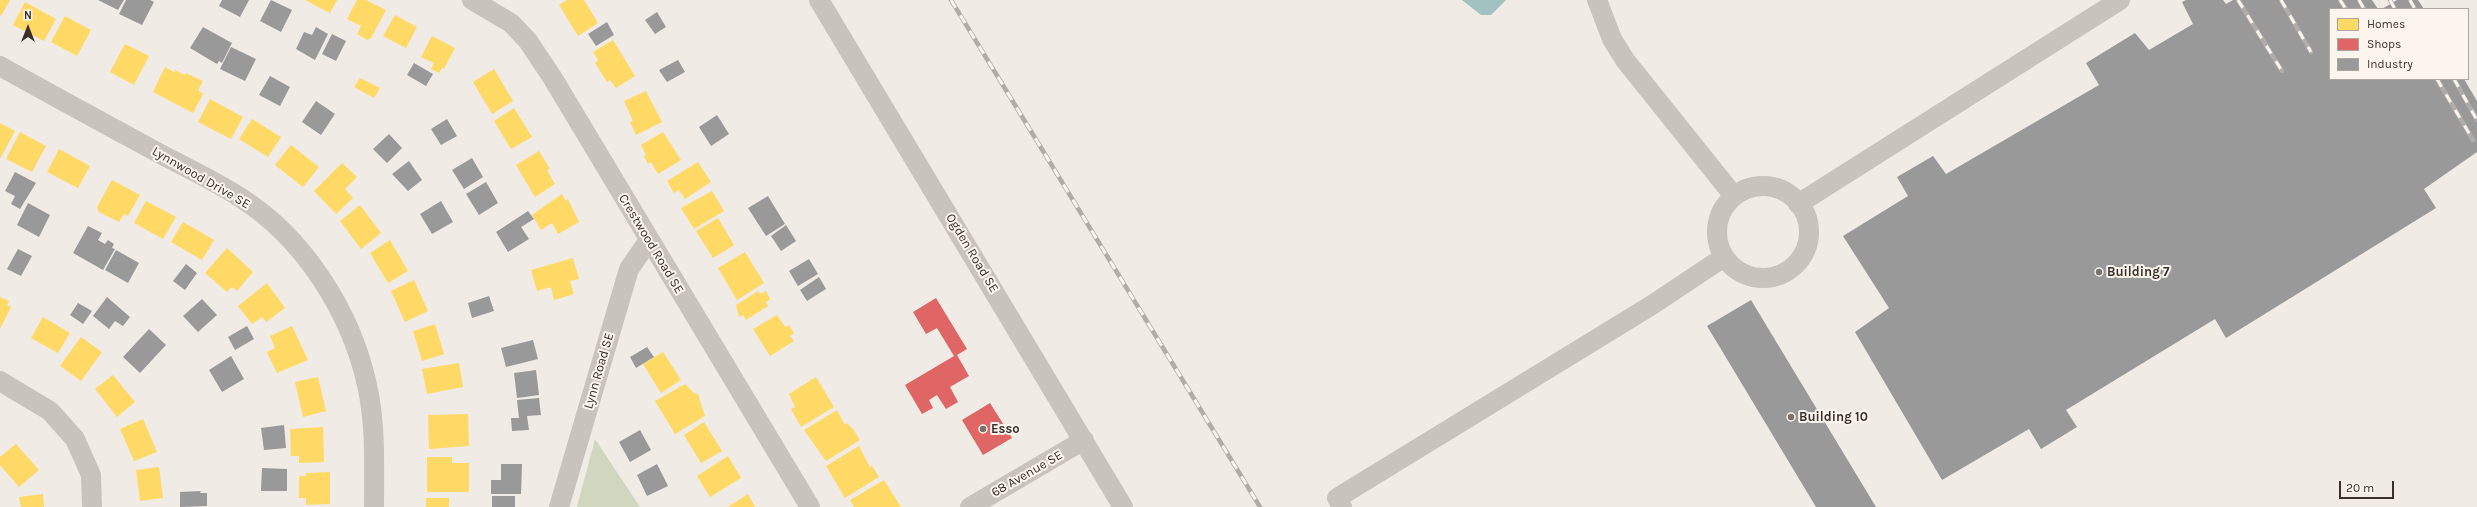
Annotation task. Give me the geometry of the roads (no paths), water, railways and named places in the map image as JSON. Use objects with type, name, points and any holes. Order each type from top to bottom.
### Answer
[{"type":"street","name":"Crestwood Road SE","points":[[472,0],[511,23],[528,41],[552,78],[810,507]]},
{"type":"street","name":"Ogden Road SE","points":[[819,0],[1123,507]]},
{"type":"street","points":[[1597,0],[1612,40],[1625,60],[1734,196]]},
{"type":"street","points":[[1798,204],[2120,0]]},
{"type":"street","name":"Lynnwood Drive SE","points":[[0,66],[242,198],[279,229],[296,246],[311,265],[339,308],[360,358],[368,390],[374,437],[374,507]]},
{"type":"street","points":[[1764,186],[1779,189],[1798,204],[1807,220],[1809,235],[1806,249],[1798,261],[1788,271],[1773,277],[1757,278],[1742,273],[1724,257],[1717,235],[1718,219],[1725,205],[1734,196],[1750,188],[1764,186]]},
{"type":"street","name":"Lynn Road SE","points":[[559,507],[629,269],[649,240]]},
{"type":"street","points":[[1339,503],[1724,257]]},
{"type":"street","points":[[0,381],[50,411],[75,439],[91,475],[92,507]]},
{"type":"street","name":"68 Avenue SE","points":[[970,507],[1084,440]]},
{"type":"water","points":[[1462,0],[1506,0],[1491,15],[1481,15]]},
{"type":"railway","points":[[951,0],[1260,507]]},
{"type":"railway","points":[[2238,0],[2282,71]]},
{"type":"railway","points":[[2281,0],[2311,52]]},
{"type":"railway","points":[[2340,0],[2345,8]]},
{"type":"railway","points":[[2359,0],[2363,8]]},
{"type":"railway","points":[[2390,0],[2394,8]]},
{"type":"railway","points":[[2410,0],[2414,8]]},
{"type":"railway","points":[[2438,80],[2473,140]]},
{"type":"railway","points":[[2455,80],[2477,120]]},
{"type":"place","name":"Building 7","points":[[2099,272]]},
{"type":"place","name":"Building 10","points":[[1791,417]]},
{"type":"place","name":"Esso","points":[[983,429]]}]
